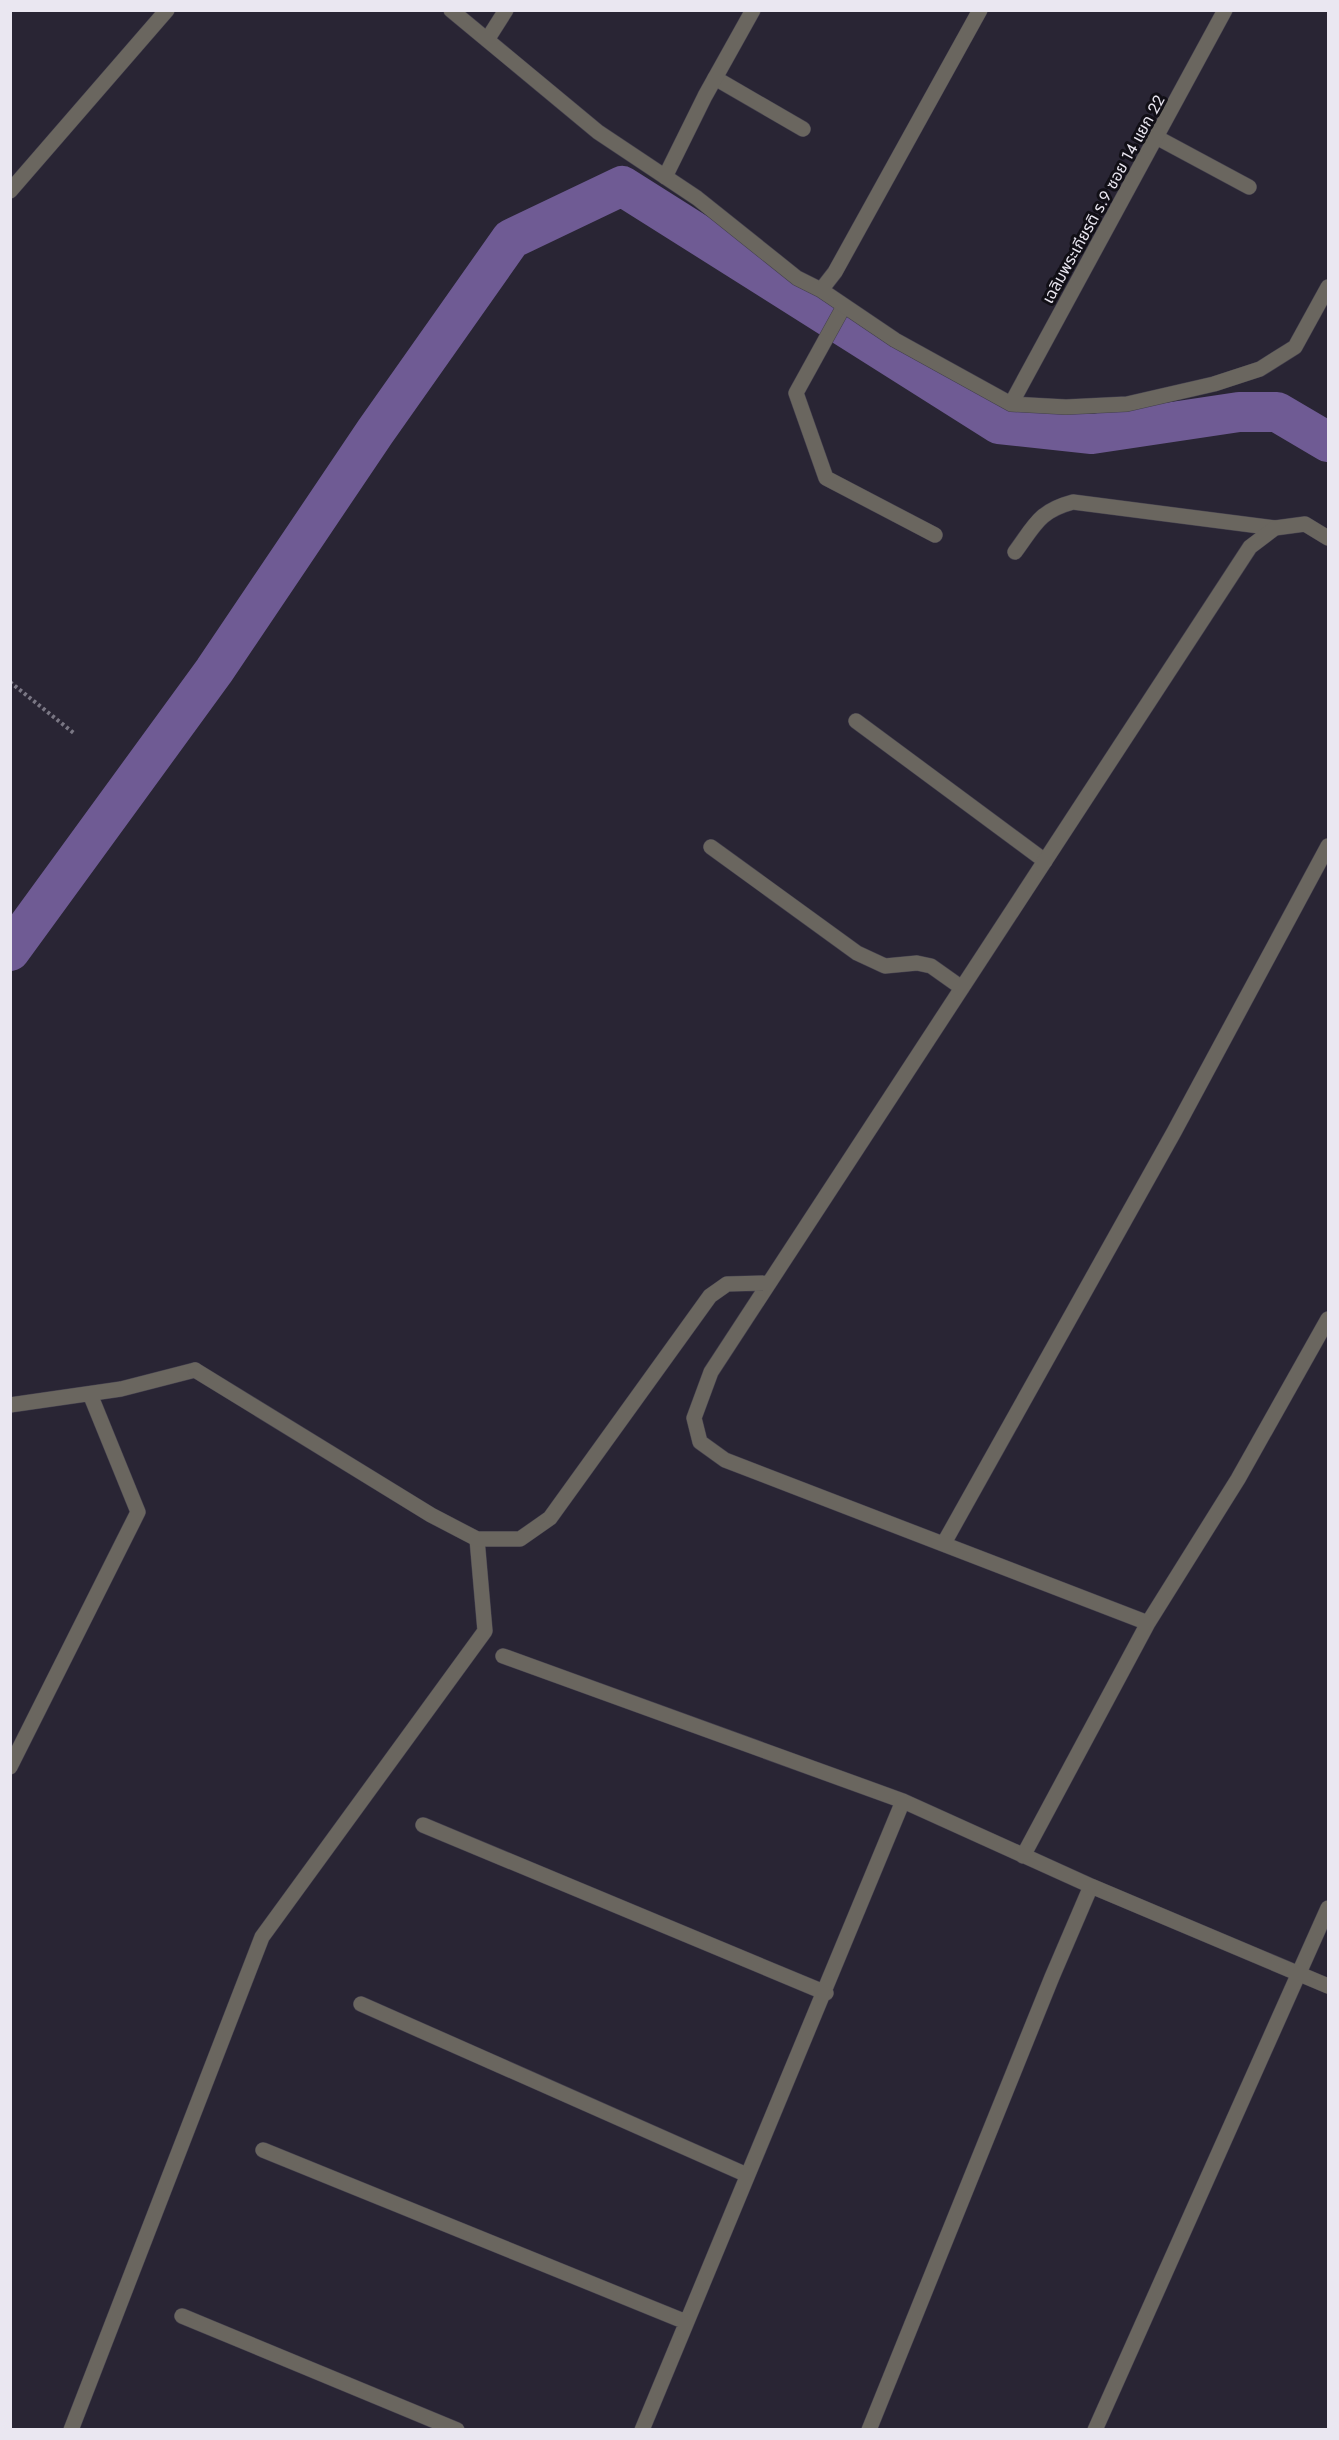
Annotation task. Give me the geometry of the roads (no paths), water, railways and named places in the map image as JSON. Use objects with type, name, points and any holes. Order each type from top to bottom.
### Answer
[{"type":"street","points":[[10,191],[166,10]]},
{"type":"street","points":[[451,10],[598,132],[697,198],[797,278],[821,290],[895,340],[1011,405],[1066,407],[1128,404],[1214,384],[1260,369],[1295,347],[1329,287]]},
{"type":"street","points":[[487,40],[506,10]]},
{"type":"street","points":[[665,177],[715,78],[753,10]]},
{"type":"street","points":[[821,290],[835,272],[980,10]]},
{"type":"street","name":"เฉลิมพระเกียรติ ร.9 ซอย 14 แยก 22","points":[[1011,405],[1226,10]]},
{"type":"street","points":[[715,78],[803,129]]},
{"type":"street","points":[[1156,137],[1249,187]]},
{"type":"street","points":[[844,306],[796,393],[826,478],[935,535]]},
{"type":"street","points":[[1015,552],[1043,514],[1057,506],[1073,502],[1275,528],[1305,524],[1329,538]]},
{"type":"street","points":[[1148,1623],[725,1460],[700,1442],[694,1418],[711,1372],[769,1283],[1250,547],[1275,528]]},
{"type":"street","points":[[856,721],[1045,861]]},
{"type":"street","points":[[944,1543],[1174,1132],[1329,846]]},
{"type":"street","points":[[711,847],[857,953],[885,966],[917,963],[931,966],[962,988]]},
{"type":"street","points":[[10,1405],[90,1394],[195,1370],[431,1515],[477,1539],[520,1539],[550,1518],[710,1296],[728,1284],[769,1283]]},
{"type":"street","points":[[1023,1856],[1148,1623],[1238,1479],[1329,1319]]},
{"type":"street","points":[[10,1767],[138,1512],[90,1394]]},
{"type":"street","points":[[70,2430],[262,1937],[485,1631],[477,1539]]},
{"type":"street","points":[[502,1656],[903,1801],[1091,1886],[1329,1986]]},
{"type":"street","points":[[642,2430],[747,2175],[826,1993],[903,1801]]},
{"type":"street","points":[[423,1825],[826,1993]]},
{"type":"street","points":[[869,2430],[1047,1988],[1091,1886]]},
{"type":"street","points":[[1095,2430],[1329,1908]]},
{"type":"street","points":[[361,2004],[747,2175]]},
{"type":"street","points":[[264,2150],[686,2322]]},
{"type":"street","points":[[182,2316],[457,2430]]},
{"type":"waterway","points":[[10,951],[214,671],[375,432],[511,239],[622,186],[999,424],[1092,434],[1239,412],[1277,412],[1328,442]]}]
